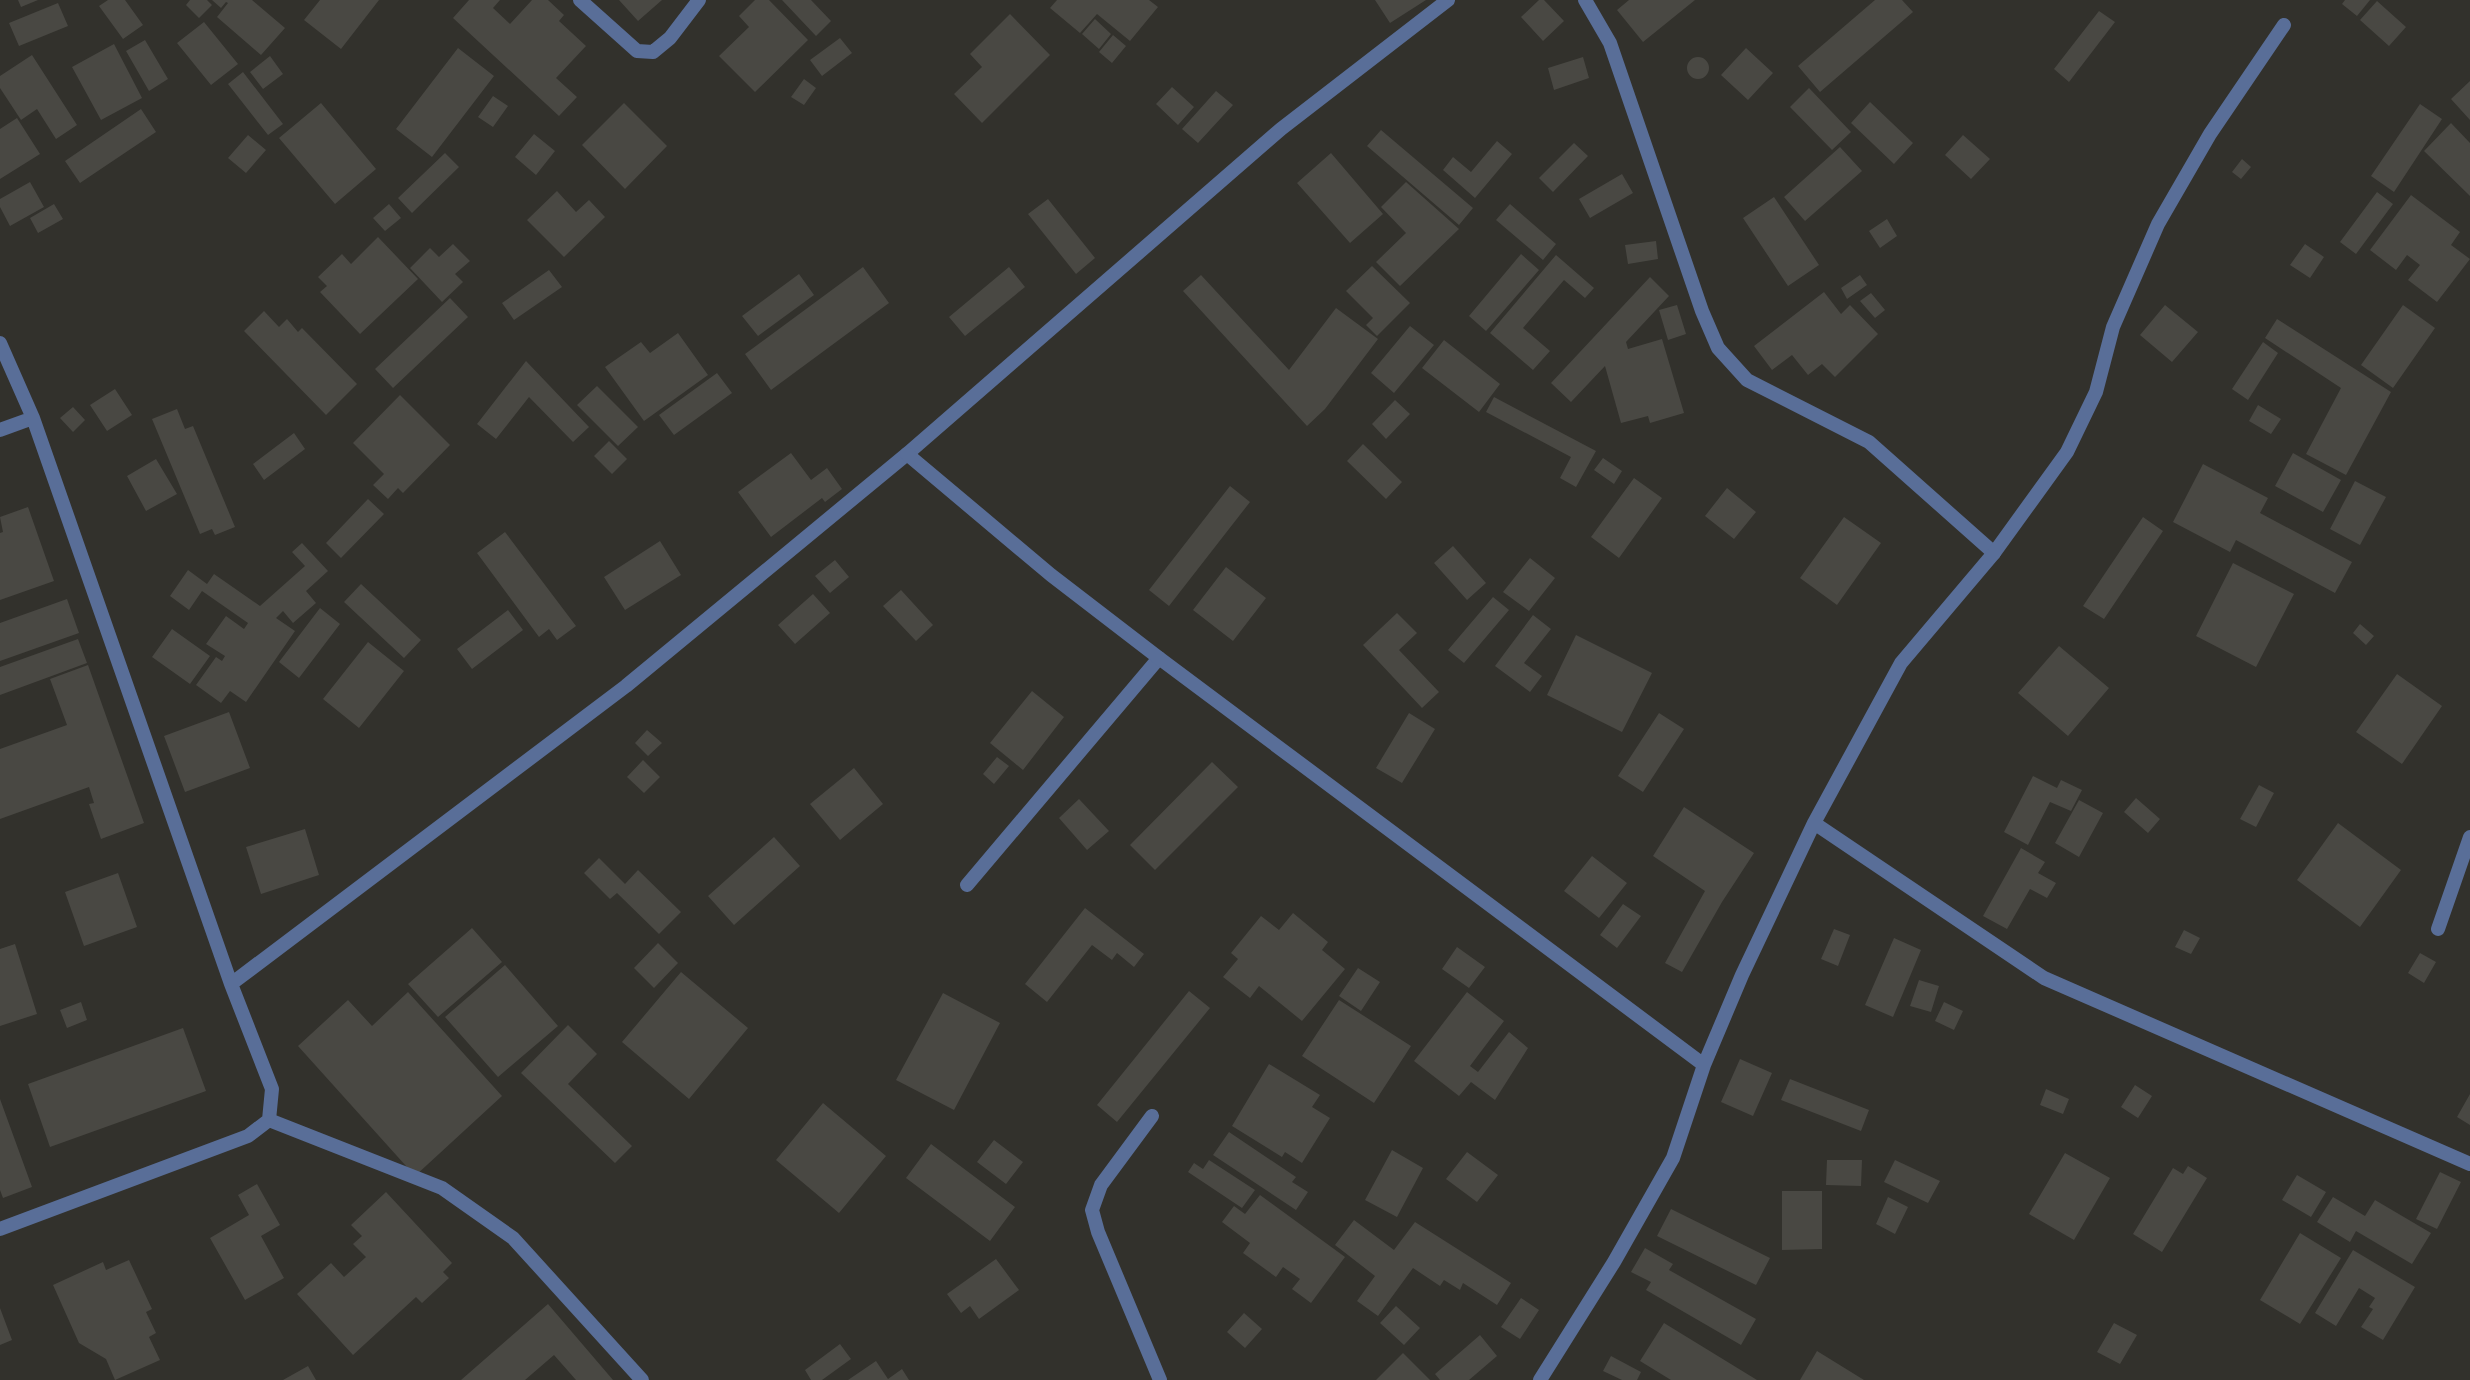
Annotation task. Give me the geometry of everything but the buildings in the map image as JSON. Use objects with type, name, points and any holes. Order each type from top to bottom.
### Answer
[{"type":"street","points":[[580,0],[637,51],[653,52],[670,38],[699,0]]},
{"type":"street","points":[[231,984],[625,686],[907,454],[1281,129],[1448,0]]},
{"type":"street","points":[[1585,0],[1610,43],[1702,311],[1718,348],[1747,380],[1869,442],[1993,553]]},
{"type":"street","points":[[1540,1380],[1614,1262],[1673,1158],[1704,1065],[1742,975],[1814,823],[1900,663],[1993,553],[2067,453],[2096,392],[2113,327],[2158,223],[2210,134],[2284,25]]},
{"type":"street","points":[[0,343],[33,418],[231,984],[272,1089],[269,1120],[248,1136],[0,1229]]},
{"type":"street","points":[[0,430],[33,418]]},
{"type":"street","points":[[907,454],[1051,575],[1159,658],[1704,1065]]},
{"type":"street","points":[[967,886],[1159,658]]},
{"type":"street","points":[[1814,823],[2044,978],[2470,1164]]},
{"type":"street","points":[[2438,929],[2470,837]]},
{"type":"street","points":[[1152,1116],[1101,1185],[1092,1210],[1098,1232],[1160,1380]]},
{"type":"street","points":[[269,1120],[442,1188],[513,1238],[642,1380]]}]
